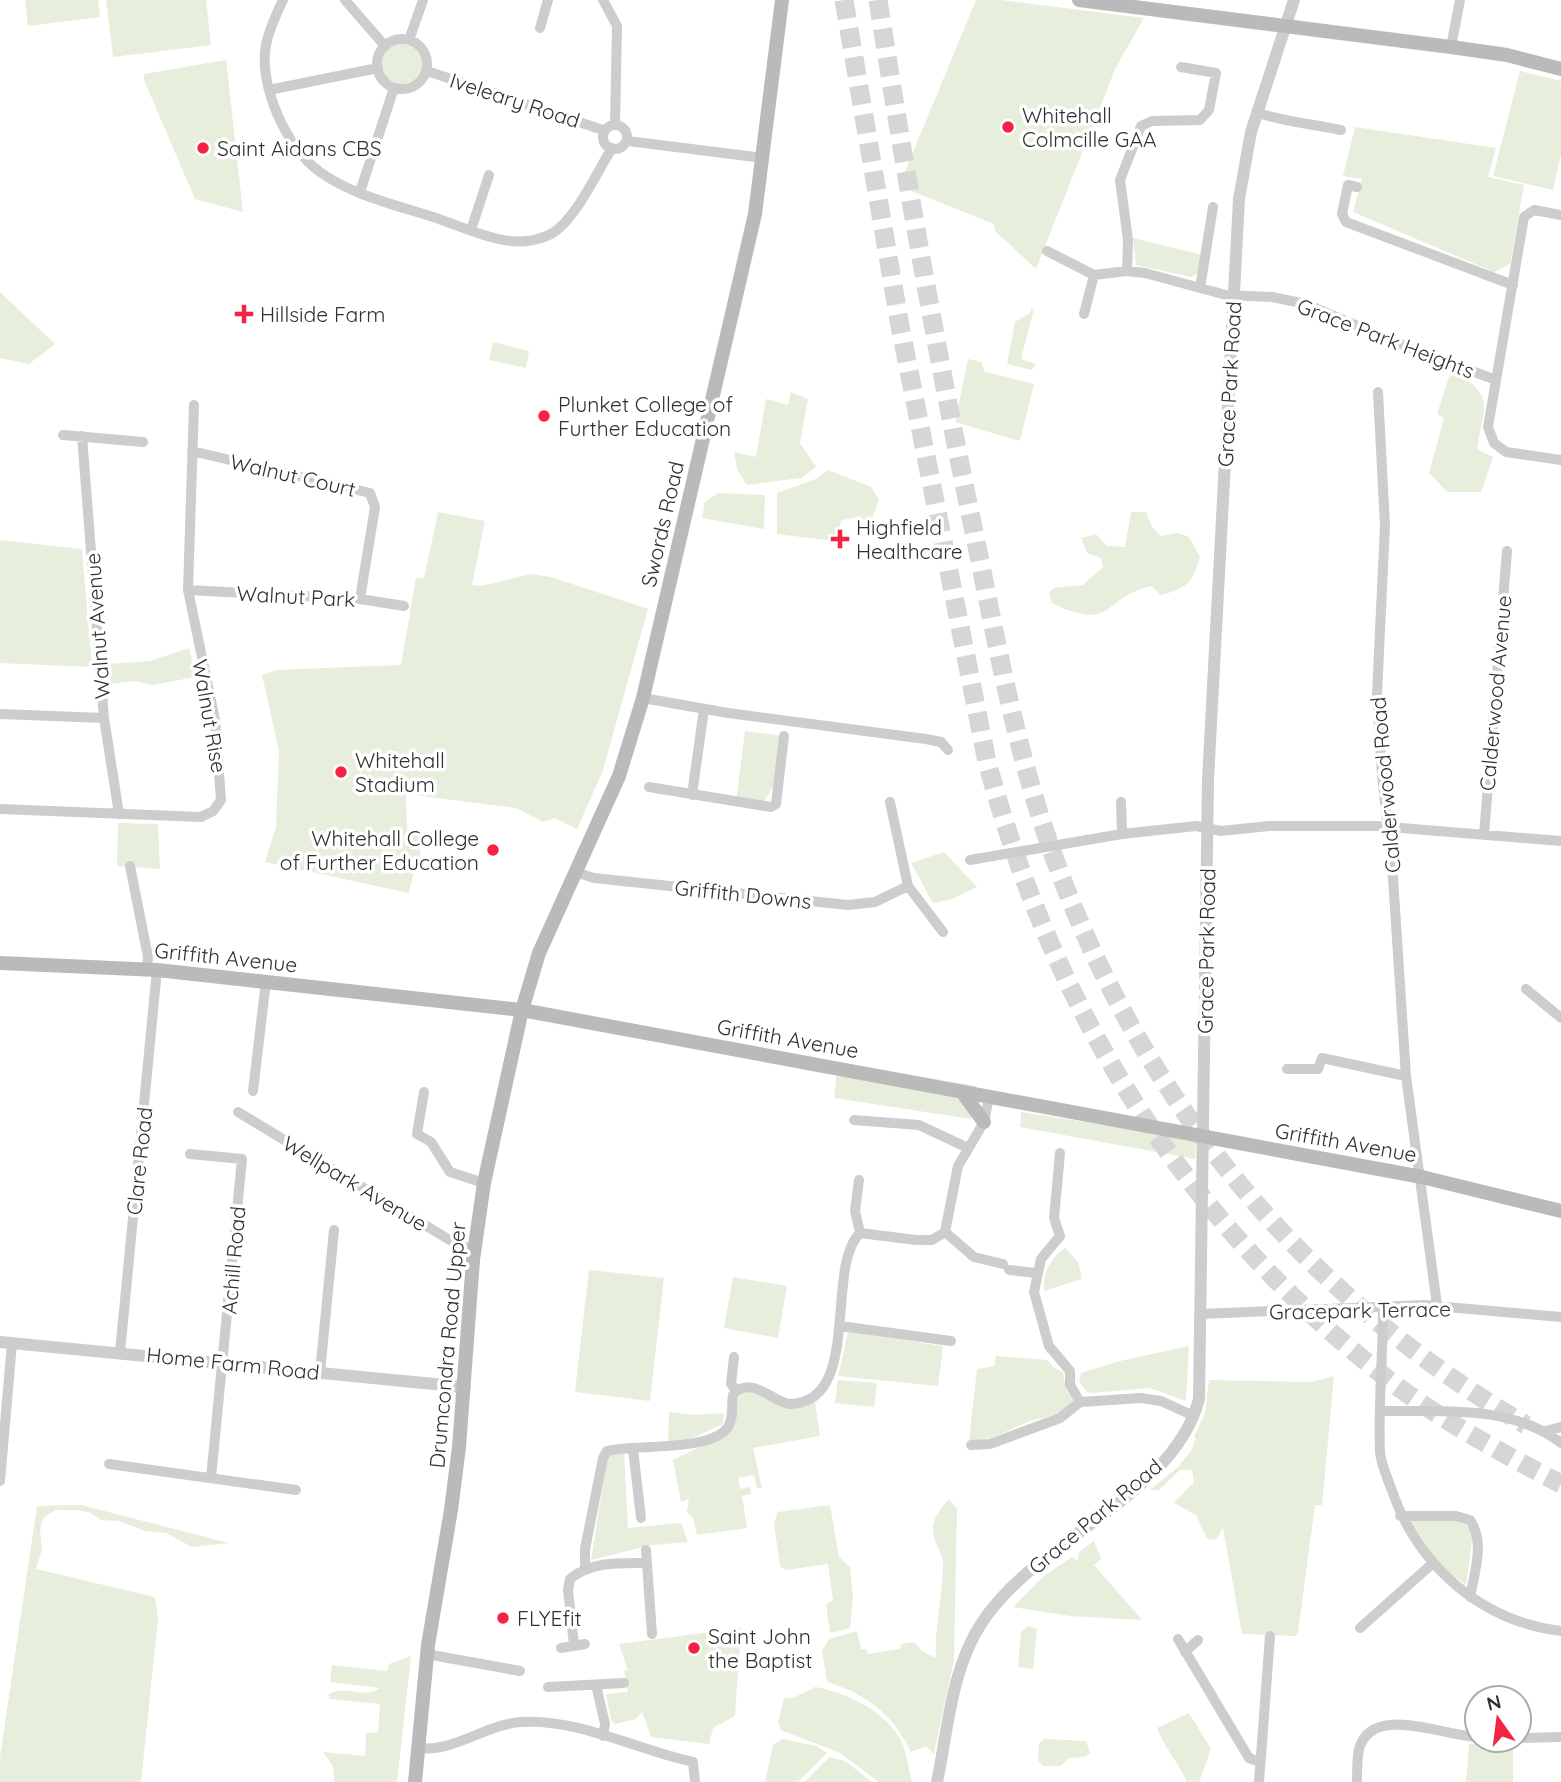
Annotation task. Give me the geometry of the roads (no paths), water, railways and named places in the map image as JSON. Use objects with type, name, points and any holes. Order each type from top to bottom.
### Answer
[{"type":"main road","points":[[1079,0],[1507,55],[1561,69]]},
{"type":"main road","name":"Swords Road","points":[[553,919],[619,776],[643,698],[748,247],[763,158],[783,1]]},
{"type":"main road","name":"Drumcondra Road Upper","points":[[415,1782],[426,1654],[452,1510],[465,1387],[475,1249],[484,1183],[522,1010],[553,919]]},
{"type":"main road","name":"Griffith Avenue","points":[[0,963],[152,970],[522,1010],[1422,1177],[1561,1211]]},
{"type":"main road","points":[[962,1092],[984,1122]]},
{"type":"street","points":[[283,0],[265,48],[269,90],[297,151],[320,173],[360,192],[471,230],[517,243],[532,242],[551,234],[563,225],[612,148]]},
{"type":"street","points":[[345,0],[385,46]]},
{"type":"street","points":[[409,40],[422,0]]},
{"type":"street","points":[[540,28],[548,0]]},
{"type":"street","points":[[603,0],[617,26],[615,125]]},
{"type":"street","name":"Grace Park Road","points":[[937,1782],[955,1687],[981,1624],[1006,1593],[1051,1551],[1152,1474],[1175,1447],[1195,1416],[1200,1380],[1201,1135],[1211,710],[1239,199],[1258,113],[1294,0]]},
{"type":"street","points":[[1451,47],[1460,0]]},
{"type":"street","points":[[401,39],[409,40],[426,55],[426,71],[418,84],[402,89],[394,88],[383,80],[377,68],[380,52],[385,46],[401,39]]},
{"type":"street","points":[[1047,251],[1094,275],[1127,271],[1128,240],[1120,180],[1140,126],[1152,121],[1174,122],[1206,117],[1216,74],[1181,67]]},
{"type":"street","points":[[269,90],[377,68]]},
{"type":"street","name":"Iveleary Road","points":[[426,71],[603,130]]},
{"type":"street","points":[[360,192],[394,88]]},
{"type":"street","points":[[1258,113],[1288,122],[1309,122],[1341,130]]},
{"type":"street","points":[[612,148],[603,130],[608,124],[625,132],[628,141]]},
{"type":"street","points":[[628,141],[763,158]]},
{"type":"street","points":[[612,148],[622,148],[628,141]]},
{"type":"street","points":[[471,230],[489,175]]},
{"type":"street","points":[[1357,187],[1348,185],[1342,214],[1346,222],[1513,285]]},
{"type":"street","points":[[1200,288],[1213,207]]},
{"type":"street","name":"Grace Park Heights","points":[[1561,215],[1534,210],[1524,217],[1488,427],[1493,443],[1506,452],[1561,460]]},
{"type":"street","name":"Grace Park Heights","points":[[1127,271],[1234,296],[1272,297],[1306,304],[1410,348],[1496,380]]},
{"type":"street","points":[[1084,314],[1094,275]]},
{"type":"street","name":"Calderwood Road","points":[[1378,392],[1385,526],[1377,694],[1406,1076],[1422,1177],[1437,1305]]},
{"type":"street","name":"Walnut Rise","points":[[0,809],[201,817],[213,811],[221,800],[215,720],[188,590],[194,405]]},
{"type":"street","points":[[63,435],[143,442]]},
{"type":"street","name":"Walnut Avenue","points":[[82,436],[104,718],[119,814]]},
{"type":"street","name":"Walnut Court","points":[[192,451],[370,493],[375,507],[360,599]]},
{"type":"street","name":"Calderwood Avenue","points":[[1483,835],[1507,551]]},
{"type":"street","name":"Walnut Park","points":[[188,590],[360,599],[404,606]]},
{"type":"street","points":[[643,698],[704,709],[926,739],[941,742],[948,750]]},
{"type":"street","points":[[692,795],[704,709]]},
{"type":"street","points":[[0,714],[104,718]]},
{"type":"street","points":[[649,787],[771,807],[776,804],[784,736]]},
{"type":"street","points":[[890,802],[908,886],[943,932]]},
{"type":"street","points":[[1121,802],[1122,835]]},
{"type":"street","points":[[970,860],[1122,835],[1196,826],[1208,829],[1269,826],[1387,827],[1561,841]]},
{"type":"street","name":"Clare Road","points":[[120,1352],[152,970],[130,866]]},
{"type":"street","name":"Griffith Downs","points":[[575,872],[594,878],[848,905],[875,902],[908,886]]},
{"type":"street","points":[[253,1091],[266,981]]},
{"type":"street","points":[[1526,989],[1561,1018]]},
{"type":"street","points":[[1287,1069],[1318,1069],[1322,1058],[1406,1076]]},
{"type":"street","points":[[424,1092],[417,1135],[431,1142],[450,1172],[484,1183]]},
{"type":"street","points":[[860,1233],[932,1240],[945,1232],[958,1166],[984,1122],[989,1097]]},
{"type":"street","name":"Wellpark Avenue","points":[[238,1112],[458,1245],[475,1249]]},
{"type":"street","points":[[854,1120],[919,1125],[939,1132],[968,1148]]},
{"type":"street","points":[[1060,1153],[1054,1218],[1060,1236],[1041,1259],[1036,1273],[1035,1300],[1049,1346],[1070,1371],[1070,1385],[1080,1402]]},
{"type":"street","name":"Achill Road","points":[[190,1154],[242,1158],[211,1478]]},
{"type":"street","points":[[737,1391],[757,1388],[782,1402],[797,1404],[818,1392],[829,1378],[840,1326],[848,1249],[860,1233],[855,1210],[859,1180]]},
{"type":"street","points":[[320,1372],[334,1230]]},
{"type":"street","points":[[945,1232],[974,1257],[1036,1273]]},
{"type":"street","name":"Gracepark Terrace","points":[[1200,1314],[1437,1305],[1561,1317]]},
{"type":"street","points":[[1382,1307],[1380,1455],[1400,1516],[1432,1564],[1470,1597],[1509,1620],[1561,1631]]},
{"type":"street","points":[[840,1326],[951,1341]]},
{"type":"street","points":[[0,1481],[6,1343]]},
{"type":"street","name":"Home Farm Road","points":[[6,1343],[465,1387]]},
{"type":"street","points":[[734,1357],[731,1384],[737,1391]]},
{"type":"street","points":[[585,1569],[585,1549],[604,1454],[612,1450],[675,1447],[726,1429],[731,1421],[732,1400],[737,1391]]},
{"type":"street","points":[[971,1445],[990,1444],[1060,1418],[1080,1402],[1141,1398],[1161,1401],[1195,1416]]},
{"type":"street","points":[[1381,1411],[1481,1412],[1545,1431],[1561,1443]]},
{"type":"street","points":[[1545,1431],[1561,1427]]},
{"type":"street","points":[[633,1449],[641,1518]]},
{"type":"street","points":[[109,1464],[296,1490]]},
{"type":"street","points":[[1400,1516],[1456,1516],[1470,1520],[1478,1533],[1470,1597]]},
{"type":"street","points":[[646,1550],[652,1634]]},
{"type":"street","points":[[561,1648],[579,1644],[568,1582],[585,1569],[605,1564],[647,1563]]},
{"type":"street","points":[[1360,1628],[1432,1564]]},
{"type":"street","points":[[1259,1782],[1270,1636]]},
{"type":"street","points":[[1178,1639],[1249,1758],[1260,1762]]},
{"type":"street","points":[[1185,1652],[1198,1640]]},
{"type":"street","points":[[426,1654],[520,1671]]},
{"type":"street","points":[[548,1687],[624,1683]]},
{"type":"street","points":[[596,1685],[605,1724],[603,1736]]},
{"type":"street","points":[[417,1748],[443,1747],[517,1722],[546,1723],[693,1762],[695,1782]]},
{"type":"street","points":[[1356,1782],[1360,1749],[1365,1738],[1384,1725],[1399,1723],[1463,1734]]},
{"type":"street","points":[[1533,1738],[1561,1737]]},
{"type":"tunnel","points":[[844,0],[900,326],[987,762],[1015,854],[1050,942],[1090,1026],[1136,1105],[1189,1180],[1249,1251],[1315,1318],[1389,1380],[1430,1409],[1561,1484]]},
{"type":"tunnel","points":[[878,0],[935,333],[1004,677],[1030,784],[1076,914],[1119,1004],[1169,1089],[1226,1168],[1291,1241],[1362,1309],[1441,1370],[1526,1425]]},
{"type":"place","name":"Whitehall Colmcille GAA","points":[[1008,127]]},
{"type":"place","name":"Saint Aidans CBS","points":[[203,148]]},
{"type":"place","name":"Hillside Farm","points":[[244,314]]},
{"type":"place","name":"Plunket College of Further Education","points":[[544,416]]},
{"type":"place","name":"Highfield Healthcare","points":[[840,539]]},
{"type":"place","name":"Whitehall Stadium","points":[[341,772]]},
{"type":"place","name":"Whitehall College of Further Education","points":[[493,850]]},
{"type":"place","name":"FLYEfit","points":[[503,1618]]},
{"type":"place","name":"Saint John the Baptist","points":[[694,1648]]}]
